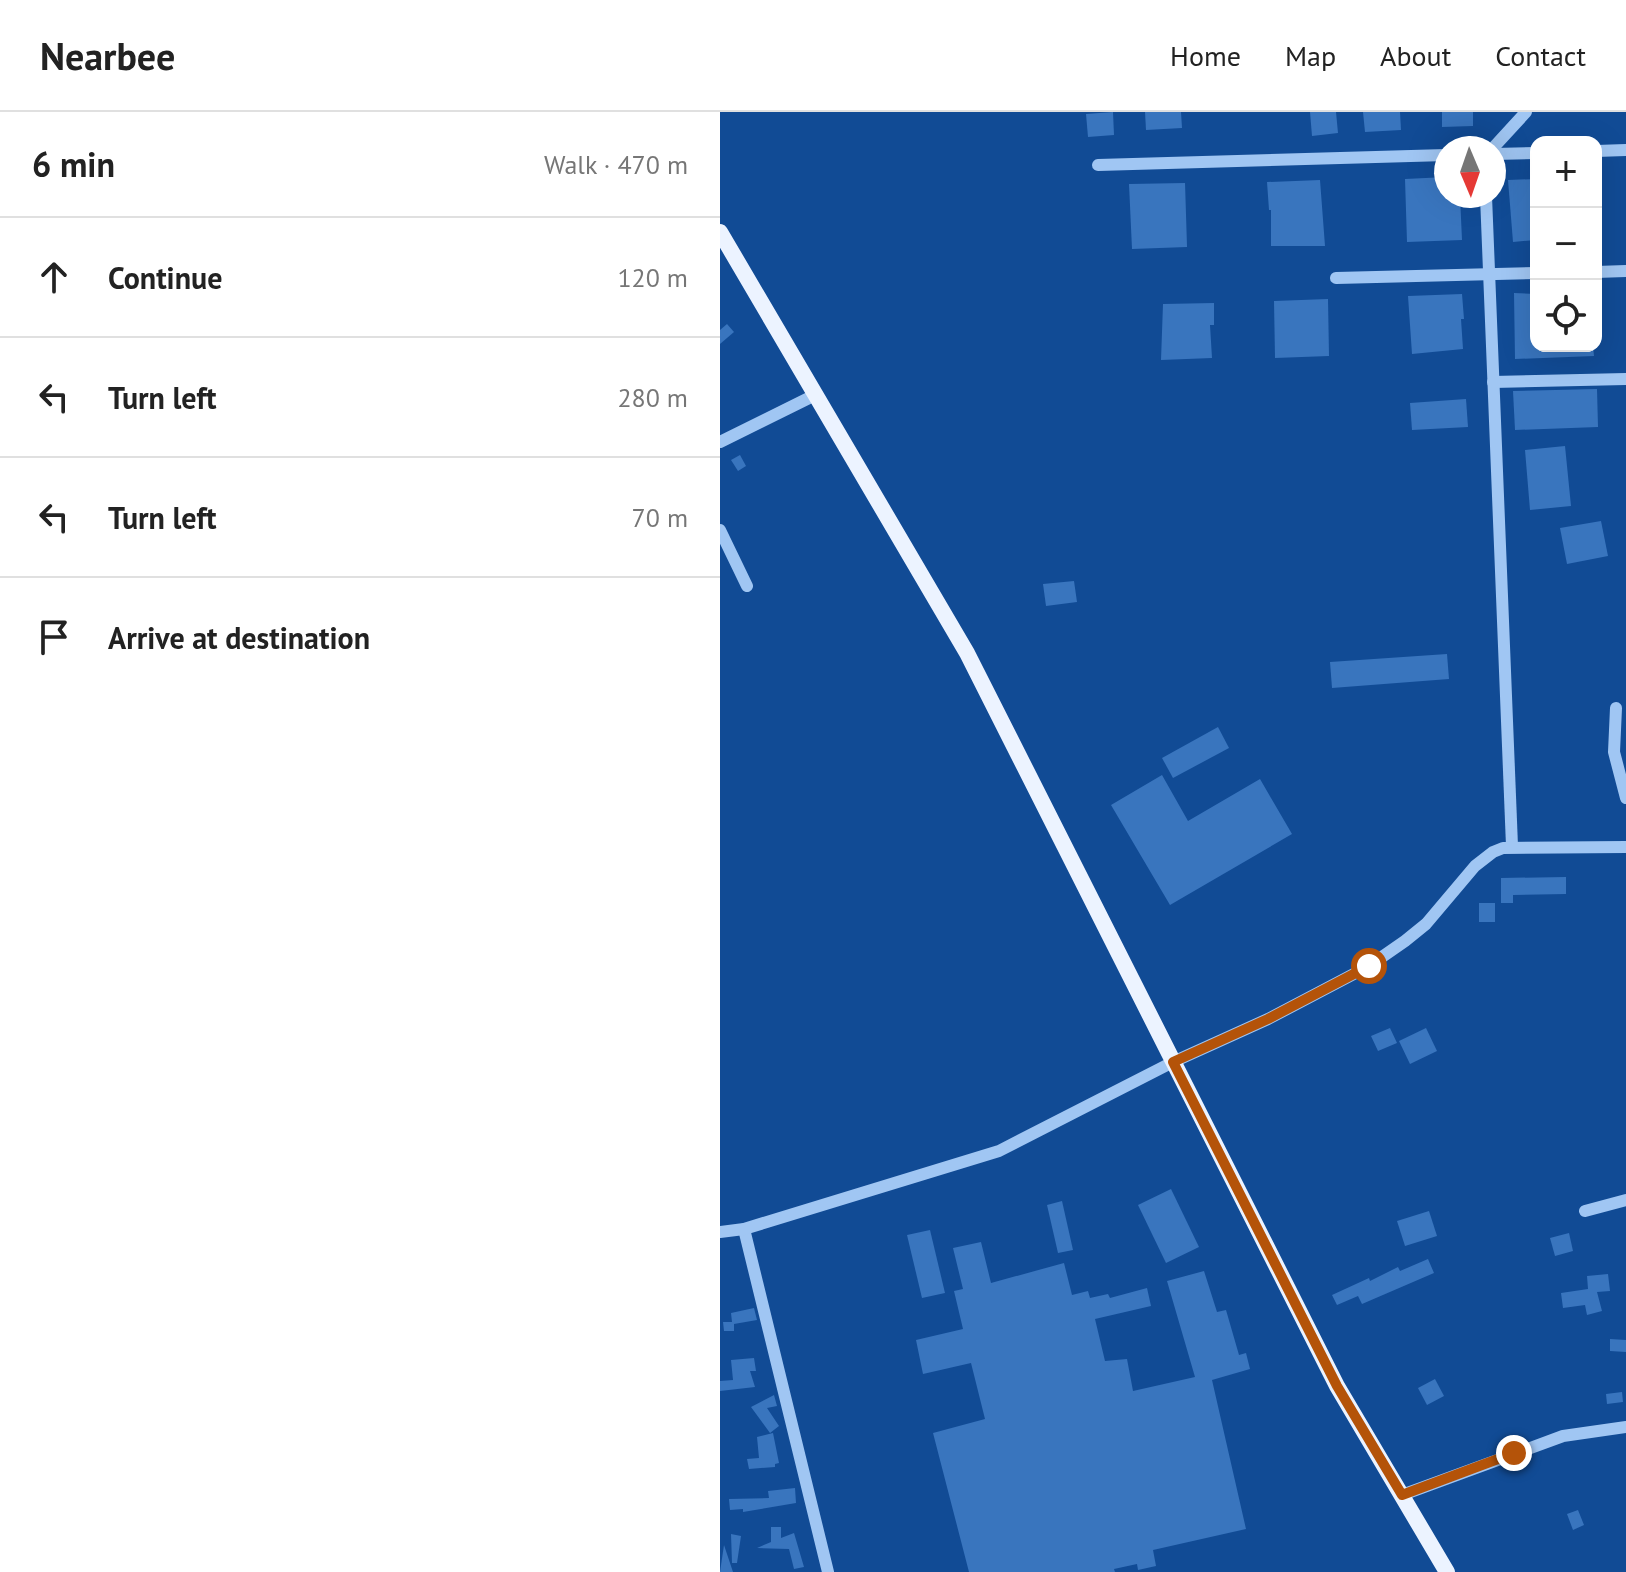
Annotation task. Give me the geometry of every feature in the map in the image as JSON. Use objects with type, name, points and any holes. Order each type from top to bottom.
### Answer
[{"type":"main road","points":[[720,232],[967,653],[1337,1386],[1447,1572]]},
{"type":"street","points":[[1506,136],[1526,112]]},
{"type":"street","points":[[1602,151],[1626,150]]},
{"type":"street","points":[[1506,152],[1530,153]]},
{"type":"street","points":[[1098,165],[1434,155]]},
{"type":"street","points":[[1486,208],[1512,846]]},
{"type":"street","points":[[1602,272],[1626,271]]},
{"type":"street","points":[[1336,278],[1530,273]]},
{"type":"street","points":[[1493,382],[1626,379]]},
{"type":"street","points":[[720,442],[815,395]]},
{"type":"street","points":[[720,530],[747,586]]},
{"type":"street","points":[[1616,708],[1614,752],[1626,798]]},
{"type":"street","points":[[720,1232],[744,1229],[999,1151],[1369,966],[1426,924],[1486,856],[1503,848],[1626,847]]},
{"type":"street","points":[[1585,1211],[1626,1200]]},
{"type":"street","points":[[744,1229],[828,1572]]},
{"type":"street","points":[[1402,1495],[1563,1436],[1626,1427]]},
{"type":"building","points":[[1113,112],[1114,135],[1088,137],[1086,114]]},
{"type":"building","points":[[1145,112],[1181,112],[1182,128],[1146,130]]},
{"type":"building","points":[[1310,112],[1336,112],[1338,133],[1312,136]]},
{"type":"building","points":[[1363,112],[1400,112],[1401,130],[1365,132]]},
{"type":"building","points":[[1442,112],[1473,112],[1473,126],[1442,127]]},
{"type":"building","points":[[1434,178],[1434,208],[1461,208],[1462,240],[1407,242],[1405,179]]},
{"type":"building","points":[[1530,179],[1530,241],[1513,242],[1508,180]]},
{"type":"building","points":[[1320,180],[1325,246],[1271,246],[1267,182]]},
{"type":"building","points":[[1185,183],[1187,247],[1132,249],[1129,184]]},
{"type":"building","points":[[1514,293],[1530,294],[1530,352],[1594,352],[1594,356],[1515,359]]},
{"type":"building","points":[[1462,294],[1463,349],[1412,354],[1408,296]]},
{"type":"building","points":[[1328,299],[1329,356],[1275,358],[1274,301]]},
{"type":"building","points":[[1214,303],[1214,325],[1210,325],[1212,358],[1161,360],[1163,304]]},
{"type":"building","points":[[727,324],[734,332],[720,344],[720,330]]},
{"type":"building","points":[[1597,389],[1598,427],[1515,430],[1513,391]]},
{"type":"building","points":[[1466,399],[1468,427],[1412,430],[1410,403]]},
{"type":"building","points":[[1565,446],[1571,506],[1530,510],[1525,450]]},
{"type":"building","points":[[740,455],[746,466],[738,471],[731,460]]},
{"type":"building","points":[[1601,521],[1608,556],[1567,564],[1560,528]]},
{"type":"building","points":[[1074,581],[1077,602],[1046,606],[1043,584]]},
{"type":"building","points":[[1447,654],[1449,679],[1332,688],[1330,662]]},
{"type":"building","points":[[1218,727],[1229,748],[1173,778],[1162,758]]},
{"type":"building","points":[[1162,775],[1188,821],[1260,779],[1292,834],[1170,905],[1111,805]]},
{"type":"building","points":[[1566,877],[1566,894],[1513,895],[1513,903],[1501,903],[1501,878]]},
{"type":"building","points":[[1479,903],[1495,903],[1495,922],[1479,922]]},
{"type":"building","points":[[1390,1028],[1397,1043],[1378,1051],[1371,1036]]},
{"type":"building","points":[[1426,1028],[1437,1051],[1410,1064],[1399,1041]]},
{"type":"building","points":[[1171,1189],[1199,1247],[1166,1263],[1138,1205]]},
{"type":"building","points":[[1062,1201],[1073,1250],[1058,1253],[1047,1205]]},
{"type":"building","points":[[1429,1211],[1437,1236],[1405,1246],[1397,1221]]},
{"type":"building","points":[[930,1230],[945,1293],[922,1298],[907,1235]]},
{"type":"building","points":[[1569,1233],[1573,1251],[1555,1256],[1550,1238]]},
{"type":"building","points":[[981,1242],[991,1283],[1064,1263],[1072,1295],[1088,1291],[1090,1298],[1108,1294],[1110,1298],[1147,1288],[1151,1306],[1095,1319],[1105,1361],[1127,1359],[1133,1391],[1195,1377],[1167,1281],[1204,1271],[1217,1312],[1226,1310],[1239,1355],[1246,1353],[1250,1369],[1212,1380],[1246,1529],[1153,1550],[1156,1566],[1138,1570],[1137,1564],[1114,1569],[1115,1572],[969,1572],[933,1433],[985,1419],[971,1363],[923,1374],[916,1340],[963,1329],[954,1291],[963,1289],[953,1248]]},
{"type":"building","points":[[1428,1259],[1434,1273],[1362,1304],[1358,1296],[1337,1305],[1332,1295],[1398,1267],[1400,1271]]},
{"type":"building","points":[[1608,1274],[1610,1291],[1597,1292],[1602,1311],[1587,1315],[1585,1305],[1563,1308],[1561,1293],[1588,1289],[1587,1276]]},
{"type":"building","points":[[754,1308],[757,1320],[734,1324],[734,1331],[724,1331],[723,1322],[732,1322],[731,1313]]},
{"type":"building","points":[[1610,1339],[1626,1340],[1626,1352],[1610,1351]]},
{"type":"building","points":[[754,1358],[756,1371],[750,1371],[755,1387],[720,1391],[720,1381],[733,1380],[731,1360]]},
{"type":"building","points":[[1435,1379],[1444,1396],[1427,1405],[1418,1388]]},
{"type":"building","points":[[1622,1392],[1623,1402],[1607,1404],[1606,1394]]},
{"type":"building","points":[[774,1395],[777,1406],[767,1408],[779,1426],[770,1433],[751,1407]]},
{"type":"building","points":[[773,1433],[779,1463],[775,1467],[749,1469],[747,1459],[759,1458],[757,1437]]},
{"type":"building","points":[[795,1488],[796,1503],[743,1512],[743,1509],[730,1510],[729,1499],[769,1498],[768,1491]]},
{"type":"building","points":[[1578,1510],[1584,1525],[1573,1530],[1567,1514]]},
{"type":"building","points":[[771,1527],[781,1527],[781,1538],[794,1533],[804,1567],[794,1569],[789,1549],[757,1548],[771,1542]]},
{"type":"building","points":[[731,1534],[741,1536],[737,1563],[732,1563]]},
{"type":"building","points":[[724,1545],[733,1572],[720,1572]]},
{"type":"route","points":[[1369,966],[1268,1019],[1173,1062],[1337,1386],[1402,1495],[1514,1453]]}]
